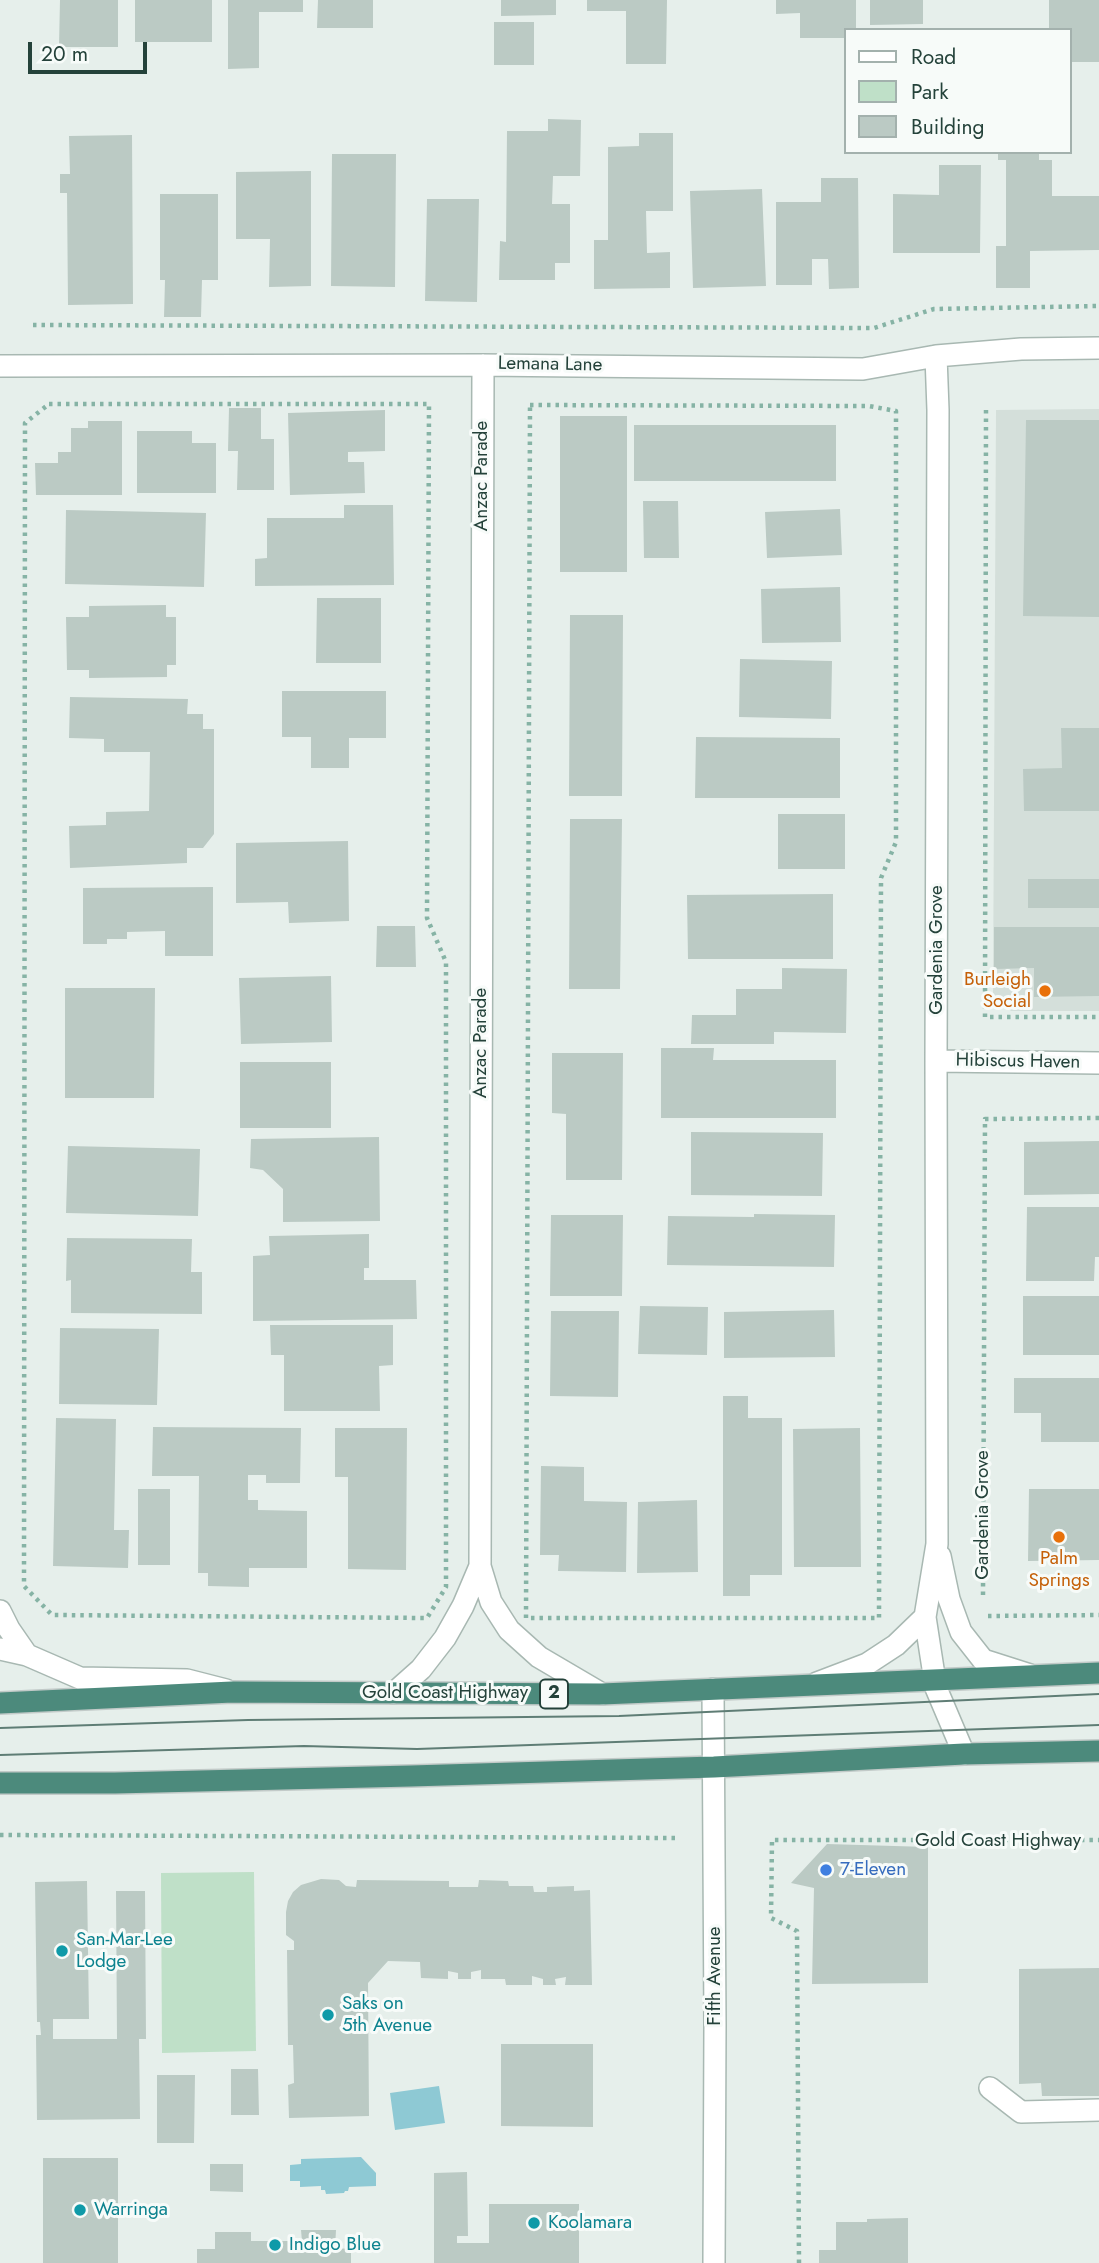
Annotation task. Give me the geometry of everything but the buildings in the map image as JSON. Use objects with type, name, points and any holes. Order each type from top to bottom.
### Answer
[{"type":"highway","name":"Gold Coast Highway","points":[[0,1703],[232,1692],[602,1694],[1099,1674]]},
{"type":"highway","points":[[0,1783],[115,1783],[715,1767],[964,1754],[1099,1751]]},
{"type":"street","name":"Lemana Lane","points":[[0,366],[483,365],[863,369],[936,356],[1021,349],[1099,348]]},
{"type":"street","name":"Gardenia Grove","points":[[936,356],[937,1544],[925,1618],[936,1688],[964,1754]]},
{"type":"street","name":"Anzac Parade","points":[[394,1693],[421,1670],[445,1639],[480,1566],[483,365]]},
{"type":"street","name":"Hibiscus Haven","points":[[936,1061],[1099,1063]]},
{"type":"street","name":"Gardenia Grove","points":[[937,1544],[949,1599],[961,1632],[983,1660],[1030,1675]]},
{"type":"street","points":[[480,1566],[491,1602],[509,1630],[539,1657],[602,1694]]},
{"type":"street","points":[[0,1611],[27,1655]]},
{"type":"street","points":[[815,1684],[867,1664],[896,1645],[925,1618]]},
{"type":"street","points":[[0,1649],[27,1655],[79,1678],[187,1680],[232,1692]]},
{"type":"street","name":"Fifth Avenue","points":[[713,1689],[714,2263]]},
{"type":"street","points":[[989,2088],[1021,2112],[1099,2110]]},
{"type":"path","points":[[33,325],[874,328],[934,309],[1099,306]]},
{"type":"path","points":[[49,404],[429,404],[427,918],[446,962],[446,1587],[427,1618],[51,1615],[24,1586],[25,423],[49,404]]},
{"type":"path","points":[[530,405],[869,406],[895,411],[895,842],[881,878],[879,1618],[526,1618],[530,405]]},
{"type":"path","points":[[986,410],[985,1017],[1099,1017]]},
{"type":"path","name":"Gardenia Grove","points":[[983,1602],[985,1119],[1099,1118]]},
{"type":"path","points":[[983,1616],[1099,1615]]},
{"type":"path","points":[[0,1835],[677,1838]]},
{"type":"path","name":"Gold Coast Highway","points":[[799,2263],[797,1931],[771,1919],[772,1840],[1099,1840]]},
{"type":"shaded area","points":[[1099,409],[1099,1011],[1011,1011],[993,995],[996,410]]},
{"type":"green space","points":[[254,1872],[256,2051],[162,2053],[161,1873]]},
{"type":"water","points":[[439,2086],[445,2123],[395,2130],[390,2093]]},
{"type":"water","points":[[361,2157],[376,2173],[376,2186],[349,2187],[344,2193],[326,2194],[325,2190],[321,2190],[321,2186],[300,2187],[300,2181],[290,2181],[290,2165],[301,2164],[301,2159]]},
{"type":"tram line","points":[[0,1728],[248,1720],[619,1716],[1099,1694]]},
{"type":"tram line","points":[[0,1755],[304,1746],[417,1749],[1099,1725]]},
{"type":"place","name":"Burleigh Social","points":[[1045,991]]},
{"type":"place","name":"Palm Springs","points":[[1059,1537]]},
{"type":"place","name":"7-Eleven","points":[[826,1870]]},
{"type":"place","name":"San-Mar-Lee Lodge","points":[[62,1951]]},
{"type":"place","name":"Saks on 5th Avenue","points":[[328,2015]]},
{"type":"place","name":"Warringa","points":[[80,2210]]},
{"type":"place","name":"Koolamara","points":[[534,2223]]},
{"type":"place","name":"Indigo Blue","points":[[275,2245]]}]
